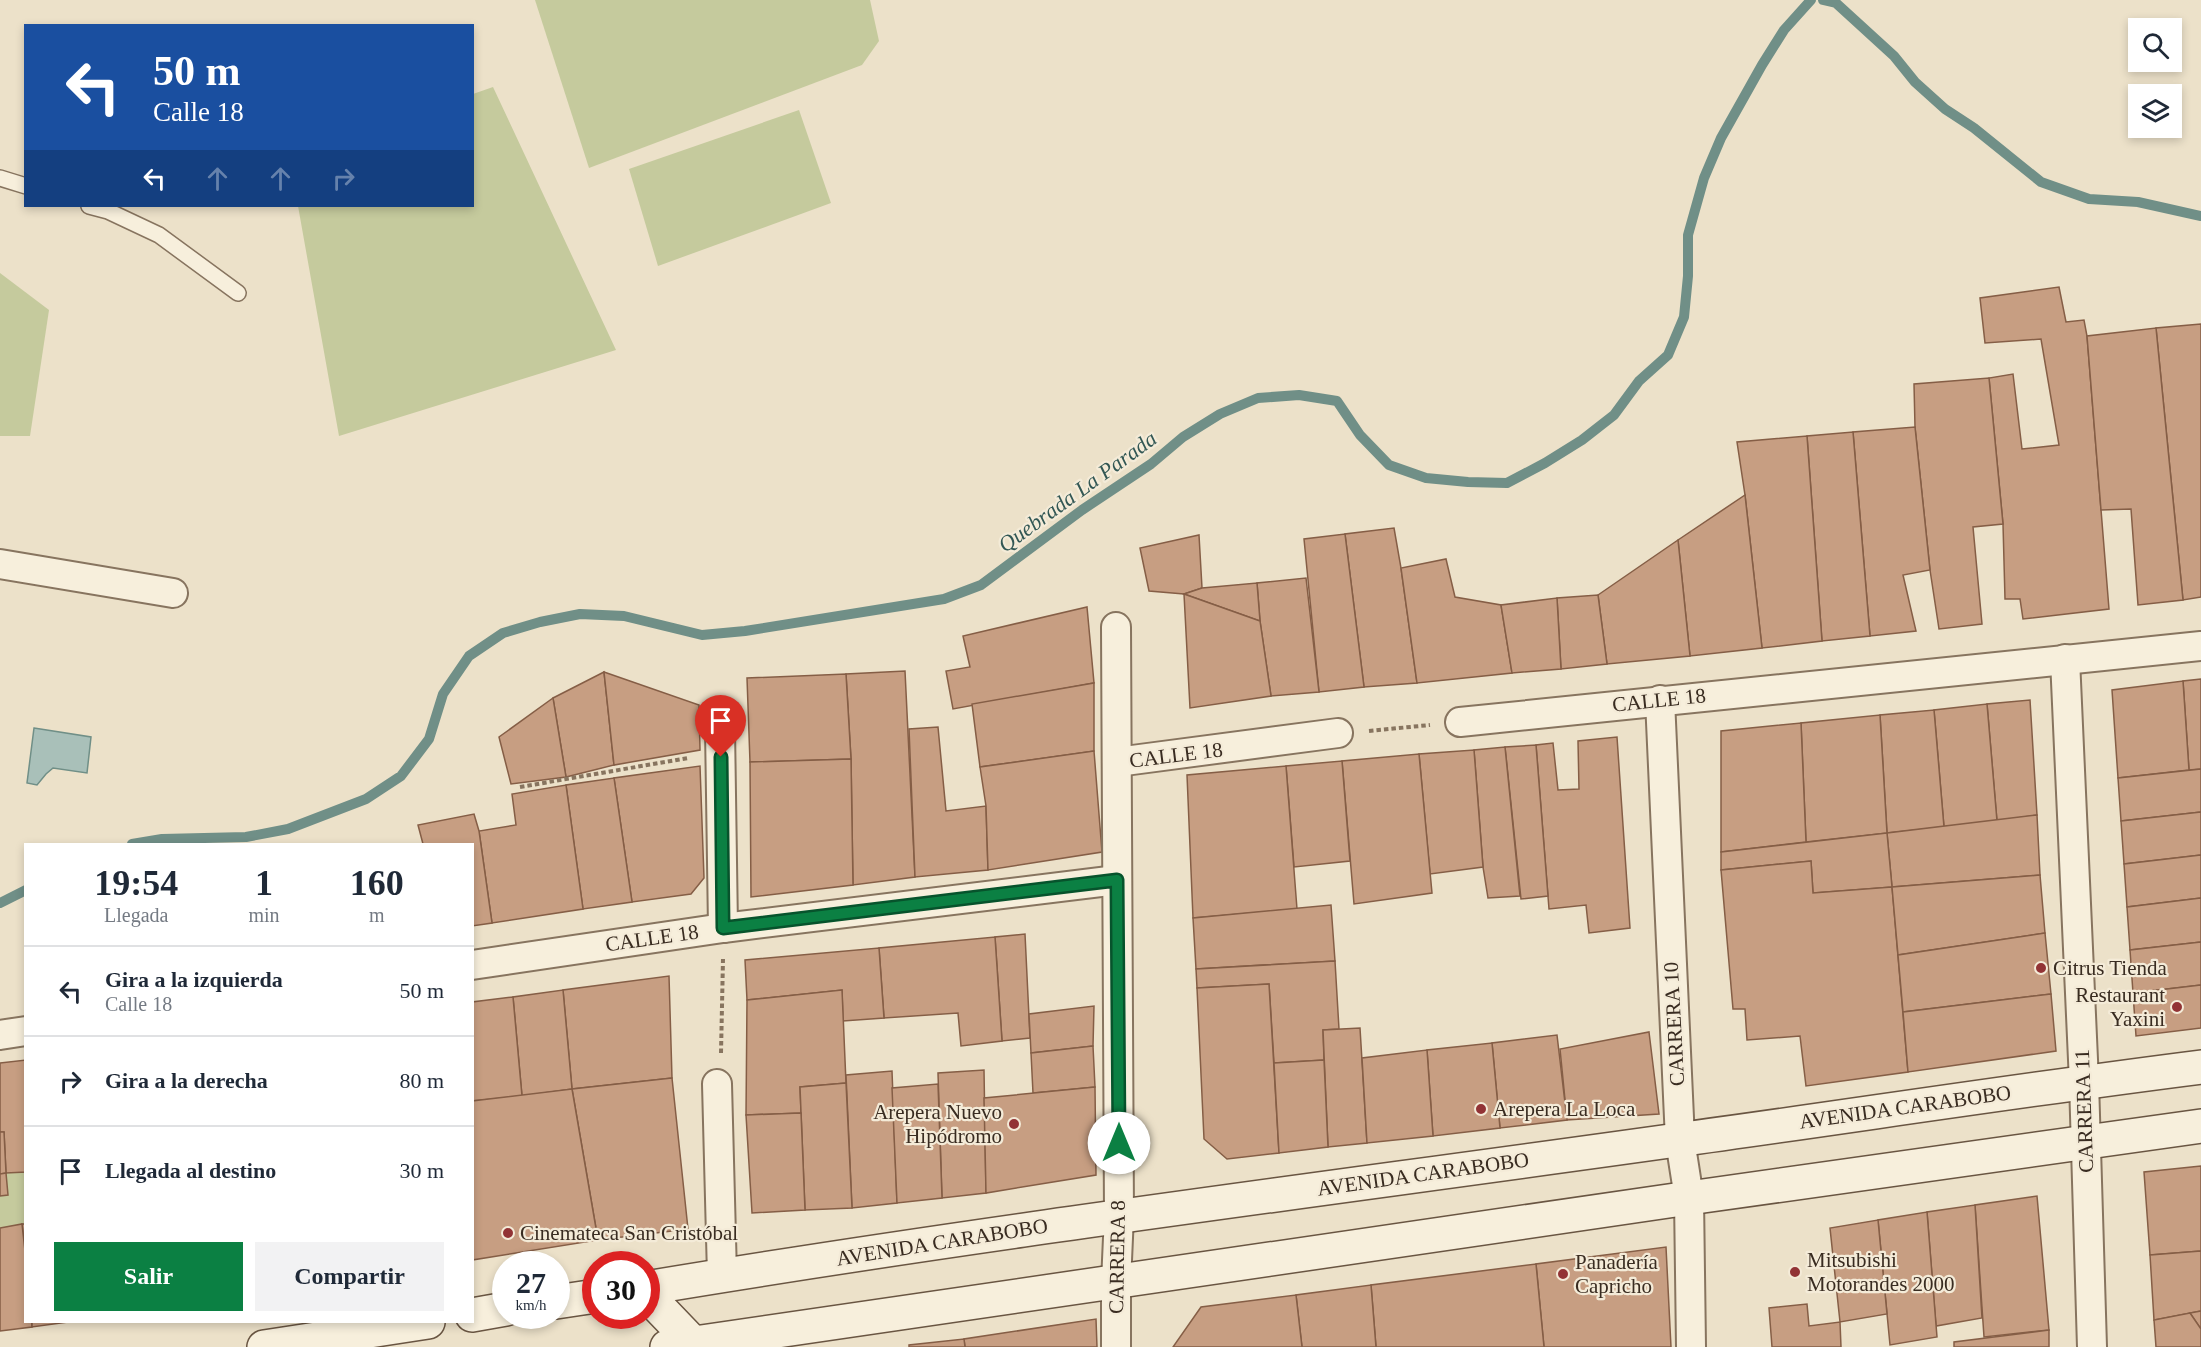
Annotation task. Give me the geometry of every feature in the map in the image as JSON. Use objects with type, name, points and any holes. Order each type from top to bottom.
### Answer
[{"type":"main road","name":"AVENIDA CARABOBO","points":[[660,1286],[1119,1215],[2201,1067]]},
{"type":"main road","points":[[660,1313],[684,1346],[1689,1197],[2201,1126]]},
{"type":"main road","points":[[474,1315],[492,1312]]},
{"type":"main road","points":[[264,1347],[421,1323]]},
{"type":"street","points":[[0,564],[173,593]]},
{"type":"street","name":"CARRERA 8","points":[[1116,627],[1119,1215],[1116,1347]]},
{"type":"street","name":"CALLE 18","points":[[1460,722],[2201,646]]},
{"type":"street","name":"CARRERA 11","points":[[2065,659],[2084,1082],[2092,1347]]},
{"type":"street","name":"CARRERA 10","points":[[1660,700],[1680,1140],[1689,1197],[1691,1347]]},
{"type":"street","points":[[720,728],[723,928]]},
{"type":"street","name":"CALLE 18","points":[[1117,762],[1338,734]]},
{"type":"street","name":"CALLE 18","points":[[474,965],[723,928],[1117,880]]},
{"type":"street","points":[[0,1035],[24,1031]]},
{"type":"street","points":[[717,1084],[722,1275]]},
{"type":"lane","points":[[0,178],[24,185]]},
{"type":"lane","points":[[92,207],[108,211],[159,235],[238,293]]},
{"type":"path","points":[[1338,734],[1460,722]]},
{"type":"path","points":[[520,788],[698,756],[721,757]]},
{"type":"path","points":[[717,1084],[722,1043],[723,928]]},
{"type":"green space","points":[[535,0],[870,0],[879,41],[862,65],[589,168]]},
{"type":"green space","points":[[493,87],[616,350],[339,436],[298,207],[474,207],[474,94]]},
{"type":"green space","points":[[799,110],[831,203],[658,266],[629,169]]},
{"type":"green space","points":[[0,273],[49,310],[30,436],[0,436]]},
{"type":"green space","points":[[24,1172],[24,1224],[0,1228],[0,1196],[8,1195],[6,1173]]},
{"type":"water","points":[[34,728],[91,737],[87,773],[53,768],[37,785],[27,783]]},
{"type":"building","points":[[2059,287],[2066,322],[2084,320],[2087,336],[2109,609],[2023,619],[2020,599],[2005,599],[2003,524],[1989,378],[2013,374],[2022,449],[2059,445],[2041,339],[1985,343],[1980,298]]},
{"type":"building","points":[[2201,324],[2201,597],[2183,600],[2156,328]]},
{"type":"building","points":[[2156,328],[2183,600],[2138,605],[2131,509],[2101,510],[2087,336]]},
{"type":"building","points":[[1989,378],[2003,524],[1973,527],[1982,624],[1939,629],[1930,570],[1915,427],[1914,384]]},
{"type":"building","points":[[1915,427],[1930,570],[1903,575],[1916,631],[1870,636],[1853,432]]},
{"type":"building","points":[[1853,432],[1870,636],[1822,641],[1807,436]]},
{"type":"building","points":[[1807,436],[1822,641],[1762,648],[1737,442]]},
{"type":"building","points":[[1745,495],[1762,648],[1690,656],[1678,540]]},
{"type":"building","points":[[1394,528],[1417,683],[1364,687],[1345,534]]},
{"type":"building","points":[[1345,534],[1364,687],[1319,692],[1304,539]]},
{"type":"building","points":[[1199,535],[1202,588],[1184,594],[1149,591],[1140,548]]},
{"type":"building","points":[[1678,540],[1690,656],[1607,664],[1598,595]]},
{"type":"building","points":[[1446,559],[1455,597],[1501,605],[1512,673],[1417,683],[1401,568]]},
{"type":"building","points":[[1306,578],[1319,692],[1271,696],[1257,583]]},
{"type":"building","points":[[1257,583],[1260,621],[1184,594],[1202,588]]},
{"type":"building","points":[[1184,594],[1260,621],[1271,696],[1190,708]]},
{"type":"building","points":[[1598,595],[1607,664],[1561,669],[1557,598]]},
{"type":"building","points":[[1557,598],[1561,669],[1512,673],[1501,605]]},
{"type":"building","points":[[1087,607],[1094,683],[953,709],[946,671],[970,667],[963,636]]},
{"type":"building","points":[[905,671],[915,877],[853,885],[851,759],[846,674]]},
{"type":"building","points":[[604,672],[614,765],[566,777],[553,698]]},
{"type":"building","points":[[604,672],[699,705],[700,750],[614,765]]},
{"type":"building","points":[[846,674],[851,759],[750,762],[747,678]]},
{"type":"building","points":[[2201,679],[2201,769],[2189,770],[2183,681]]},
{"type":"building","points":[[2183,681],[2189,770],[2118,778],[2112,690]]},
{"type":"building","points":[[1094,683],[1094,751],[980,767],[972,704]]},
{"type":"building","points":[[553,698],[566,777],[511,784],[499,737]]},
{"type":"building","points":[[2030,700],[2037,815],[1997,821],[1987,704]]},
{"type":"building","points":[[1987,704],[1997,821],[1944,827],[1934,710]]},
{"type":"building","points":[[1934,710],[1944,827],[1887,833],[1880,715]]},
{"type":"building","points":[[1880,715],[1887,833],[1806,842],[1801,723]]},
{"type":"building","points":[[1801,723],[1806,842],[1721,852],[1721,731]]},
{"type":"building","points":[[938,727],[946,811],[986,806],[988,870],[915,877],[909,729]]},
{"type":"building","points":[[1617,737],[1630,928],[1589,933],[1586,905],[1549,909],[1536,745],[1553,743],[1558,790],[1579,789],[1578,741]]},
{"type":"building","points":[[1536,745],[1548,896],[1521,899],[1505,747]]},
{"type":"building","points":[[1505,747],[1520,896],[1488,898],[1483,867],[1474,750]]},
{"type":"building","points":[[1474,750],[1483,867],[1430,874],[1419,754]]},
{"type":"building","points":[[1094,751],[1102,852],[988,870],[986,806],[980,767]]},
{"type":"building","points":[[1419,754],[1432,893],[1354,904],[1342,761]]},
{"type":"building","points":[[851,759],[853,885],[751,897],[750,762]]},
{"type":"building","points":[[1342,761],[1350,861],[1294,867],[1286,766]]},
{"type":"building","points":[[700,766],[704,878],[691,894],[632,902],[614,778]]},
{"type":"building","points":[[1286,766],[1297,909],[1193,918],[1187,775]]},
{"type":"building","points":[[2201,769],[2201,812],[2121,821],[2118,778]]},
{"type":"building","points":[[614,778],[632,902],[583,909],[566,785]]},
{"type":"building","points":[[566,785],[583,909],[492,923],[479,831],[516,825],[512,794]]},
{"type":"building","points":[[2201,812],[2201,855],[2124,864],[2121,821]]},
{"type":"building","points":[[474,814],[479,831],[492,923],[474,926],[474,843],[423,843],[418,825]]},
{"type":"building","points":[[2037,815],[2040,875],[1892,887],[1887,833]]},
{"type":"building","points":[[1887,833],[1892,887],[1813,893],[1811,861],[1721,870],[1721,852]]},
{"type":"building","points":[[2201,855],[2201,898],[2127,907],[2124,864]]},
{"type":"building","points":[[1811,861],[1813,893],[1892,887],[1908,1072],[1806,1086],[1800,1036],[1747,1040],[1745,1009],[1733,1009],[1721,870]]},
{"type":"building","points":[[2040,875],[2045,933],[1898,955],[1892,887]]},
{"type":"building","points":[[2201,898],[2201,942],[2130,950],[2127,907]]},
{"type":"building","points":[[1331,905],[1335,961],[1196,969],[1193,918]]},
{"type":"building","points":[[2045,933],[2051,994],[1903,1012],[1898,955]]},
{"type":"building","points":[[1025,934],[1030,1038],[1002,1041],[995,937]]},
{"type":"building","points":[[995,937],[1002,1041],[961,1046],[958,1013],[884,1018],[879,948]]},
{"type":"building","points":[[2201,942],[2201,985],[2133,993],[2130,950]]},
{"type":"building","points":[[879,948],[884,1018],[843,1021],[842,990],[747,1000],[745,960]]},
{"type":"building","points":[[1335,961],[1339,1029],[1323,1030],[1324,1060],[1274,1063],[1269,984],[1197,988],[1196,969]]},
{"type":"building","points":[[669,976],[672,1078],[572,1089],[563,990]]},
{"type":"building","points":[[1269,984],[1279,1153],[1227,1159],[1204,1139],[1197,988]]},
{"type":"building","points":[[2201,985],[2201,1028],[2136,1036],[2133,993]]},
{"type":"building","points":[[563,990],[572,1089],[522,1096],[513,997]]},
{"type":"building","points":[[842,990],[846,1083],[800,1087],[801,1113],[746,1115],[747,1000]]},
{"type":"building","points":[[2051,994],[2056,1051],[1908,1072],[1903,1012]]},
{"type":"building","points":[[513,997],[522,1096],[474,1101],[474,1002]]},
{"type":"building","points":[[1094,1006],[1093,1046],[1031,1053],[1029,1014]]},
{"type":"building","points":[[1360,1028],[1367,1143],[1328,1147],[1323,1030]]},
{"type":"building","points":[[1649,1032],[1659,1114],[1567,1120],[1560,1049]]},
{"type":"building","points":[[1557,1035],[1567,1120],[1500,1128],[1492,1043]]},
{"type":"building","points":[[1492,1043],[1500,1128],[1433,1136],[1427,1050]]},
{"type":"building","points":[[1093,1046],[1095,1087],[1033,1093],[1031,1053]]},
{"type":"building","points":[[1427,1050],[1433,1136],[1367,1143],[1362,1058]]},
{"type":"building","points":[[24,1060],[24,1172],[6,1173],[4,1132],[0,1132],[0,1063]]},
{"type":"building","points":[[1324,1060],[1328,1147],[1279,1153],[1274,1063]]},
{"type":"building","points":[[984,1070],[986,1193],[942,1198],[938,1073]]},
{"type":"building","points":[[892,1071],[897,1203],[852,1208],[846,1075]]},
{"type":"building","points":[[672,1078],[688,1229],[598,1240],[572,1089]]},
{"type":"building","points":[[846,1083],[852,1208],[805,1210],[800,1087]]},
{"type":"building","points":[[938,1084],[942,1198],[897,1203],[892,1088]]},
{"type":"building","points":[[1095,1087],[1096,1175],[986,1193],[984,1098]]},
{"type":"building","points":[[572,1089],[598,1240],[529,1251],[492,1251],[492,1257],[474,1260],[474,1101]]},
{"type":"building","points":[[801,1113],[805,1210],[752,1213],[746,1115]]},
{"type":"building","points":[[0,1132],[4,1132],[6,1173],[0,1174]]},
{"type":"building","points":[[2201,1166],[2201,1251],[2150,1255],[2144,1172]]},
{"type":"building","points":[[6,1173],[8,1195],[0,1196],[0,1174]]},
{"type":"building","points":[[2037,1196],[2049,1330],[1984,1337],[1975,1205]]},
{"type":"building","points":[[1975,1205],[1982,1318],[1936,1326],[1927,1212]]},
{"type":"building","points":[[1927,1212],[1937,1337],[1890,1345],[1878,1220]]},
{"type":"building","points":[[1878,1220],[1887,1314],[1840,1322],[1830,1228]]},
{"type":"building","points":[[22,1224],[24,1323],[32,1323],[32,1327],[0,1331],[0,1228]]},
{"type":"building","points":[[1666,1247],[1671,1347],[1544,1347],[1536,1264]]},
{"type":"building","points":[[2201,1251],[2201,1311],[2154,1320],[2150,1255]]},
{"type":"building","points":[[1536,1264],[1544,1347],[1376,1347],[1371,1285]]},
{"type":"building","points":[[1371,1285],[1376,1347],[1302,1347],[1296,1295]]},
{"type":"building","points":[[1296,1295],[1302,1347],[1173,1347],[1201,1307]]},
{"type":"building","points":[[1807,1304],[1809,1326],[1840,1322],[1841,1347],[1772,1347],[1769,1308]]},
{"type":"building","points":[[2201,1311],[2201,1329],[2190,1313]]},
{"type":"building","points":[[2190,1313],[2201,1329],[2201,1347],[2156,1347],[2154,1320]]},
{"type":"building","points":[[1096,1319],[1097,1347],[965,1347],[964,1339]]},
{"type":"building","points":[[32,1323],[61,1323],[32,1327]]},
{"type":"building","points":[[2049,1330],[2049,1347],[1954,1347],[1954,1342]]},
{"type":"building","points":[[964,1339],[965,1347],[909,1347],[909,1345]]},
{"type":"waterway","name":"Quebrada La Parada","points":[[138,843],[162,839],[246,837],[288,829],[366,799],[401,776],[429,739],[443,694],[469,656],[503,633],[540,622],[580,614],[624,616],[702,635],[745,631],[944,599],[981,585],[1082,510],[1151,464],[1183,437],[1220,414],[1258,398],[1299,395],[1337,401],[1360,435],[1389,465],[1426,478],[1507,483],[1582,440],[1614,415],[1639,381],[1668,355],[1684,317],[1688,276],[1688,235],[1704,178],[1721,138],[1762,65],[1784,30],[1811,0]]},
{"type":"waterway","name":"Quebrada La Parada","points":[[1823,0],[1836,3],[1894,56],[1915,82],[1945,109],[1974,128],[2041,182],[2089,199],[2138,202],[2201,216]]},
{"type":"waterway","name":"Quebrada La Parada","points":[[0,903],[24,891]]},
{"type":"place","name":"Citrus Tienda","points":[[2041,968]]},
{"type":"place","name":"Restaurant Yaxini","points":[[2177,1007]]},
{"type":"place","name":"Arepera La Loca","points":[[1481,1109]]},
{"type":"place","name":"Arepera Nuevo Hipódromo","points":[[1014,1124]]},
{"type":"place","name":"Cinemateca San Cristóbal","points":[[508,1233]]},
{"type":"place","name":"Mitsubishi Motorandes 2000","points":[[1795,1272]]},
{"type":"place","name":"Panadería Capricho","points":[[1563,1274]]},
{"type":"route","points":[[721,757],[723,928],[1117,880],[1119,1143]]}]
